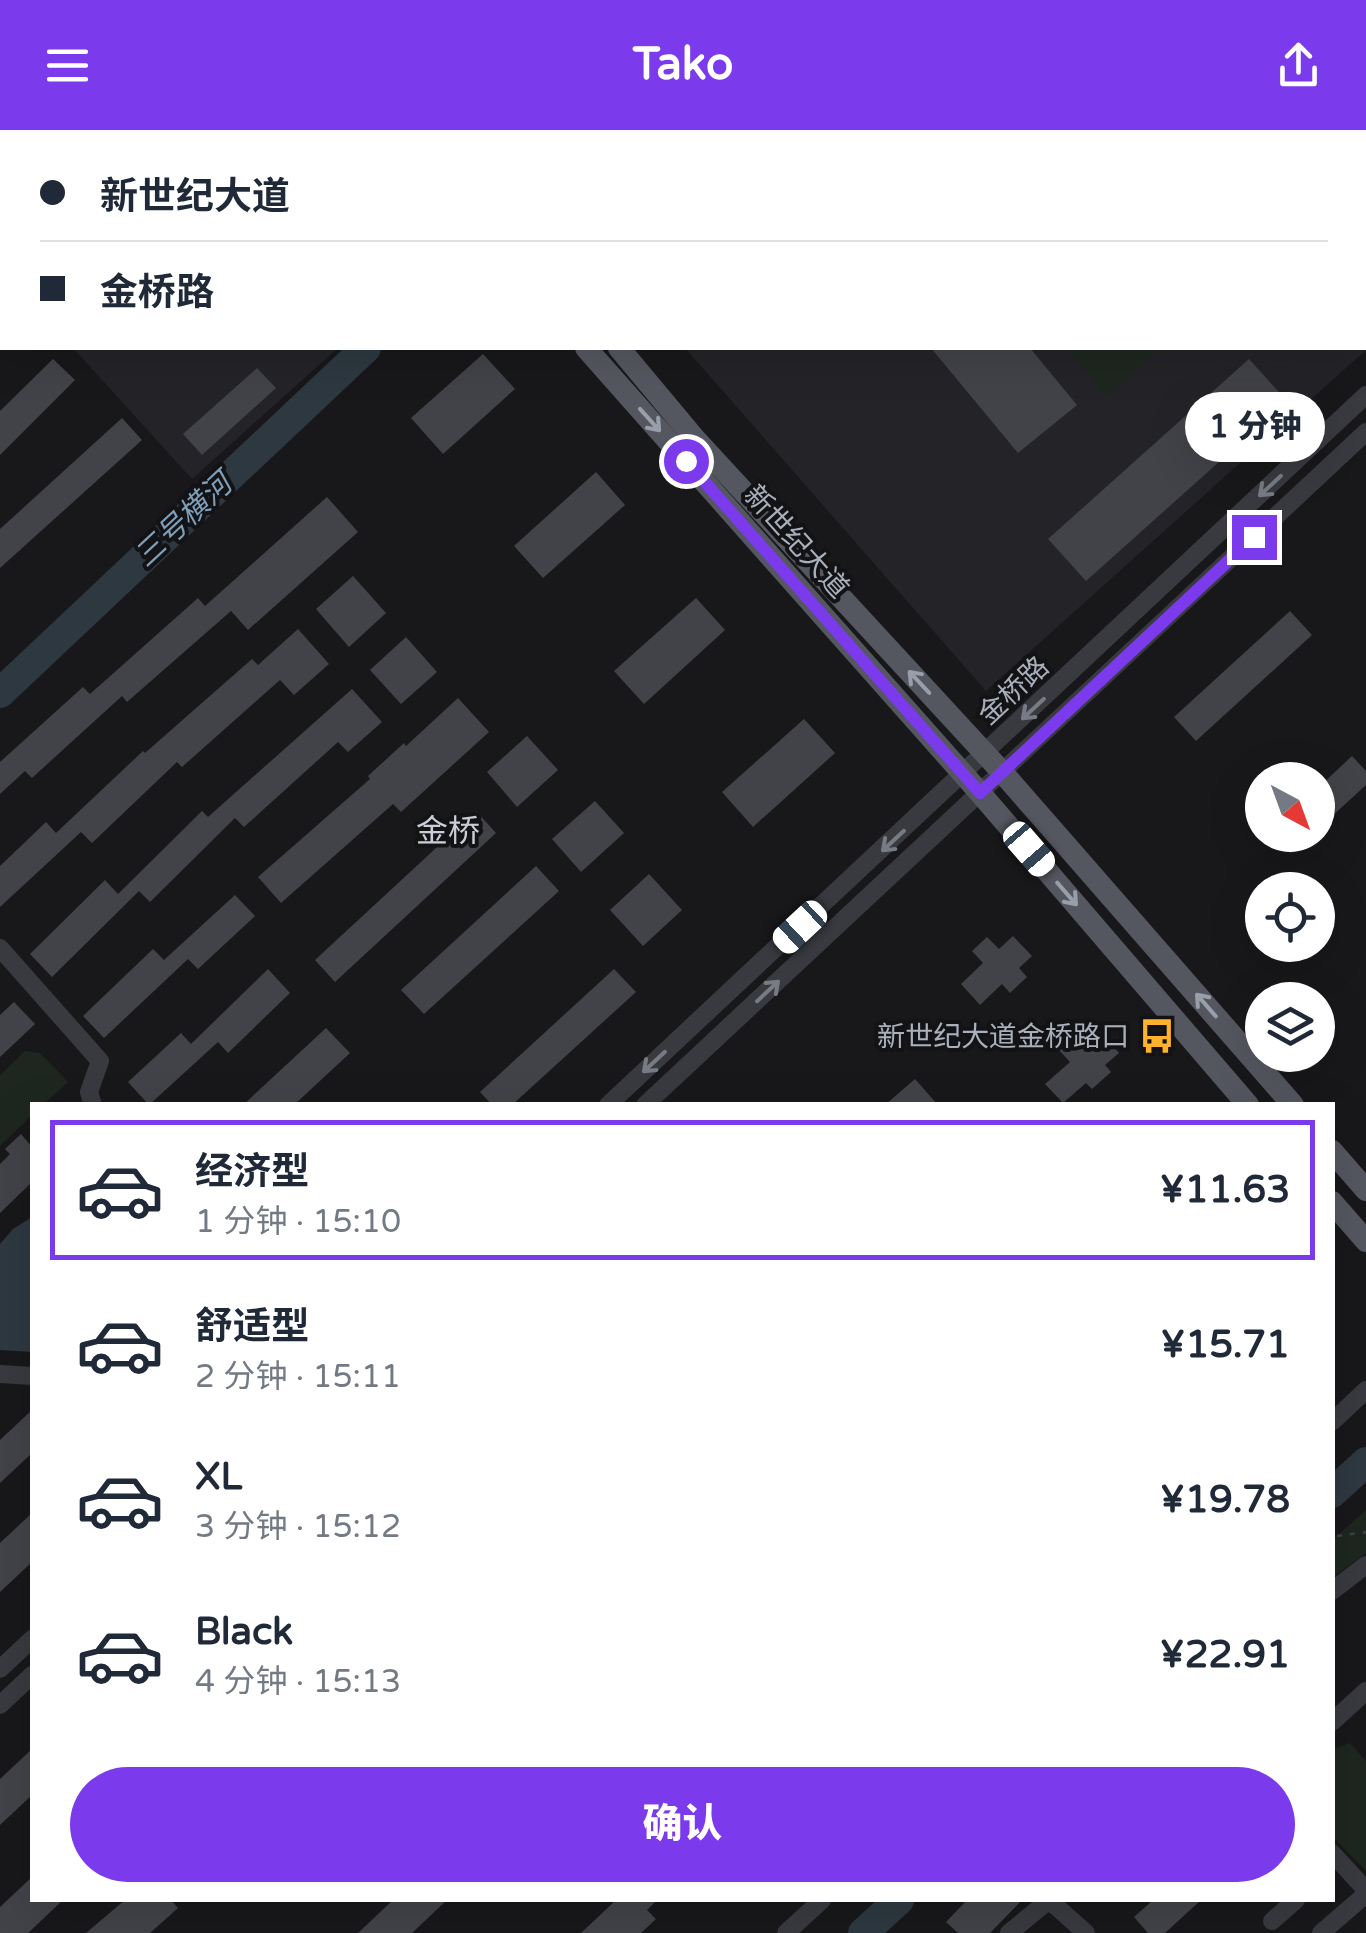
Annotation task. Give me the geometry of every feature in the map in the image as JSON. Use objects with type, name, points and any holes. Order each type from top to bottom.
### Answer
[{"type":"main road","name":"新世纪大道","points":[[588,350],[980,793]]},
{"type":"main road","name":"新世纪大道","points":[[621,350],[695,439],[1002,772]]},
{"type":"main road","points":[[1002,772],[1290,1102]]},
{"type":"main road","points":[[980,793],[1245,1102]]},
{"type":"main road","points":[[1335,1154],[1366,1190]]},
{"type":"main road","points":[[1335,1205],[1366,1241]]},
{"type":"street","name":"金桥路","points":[[611,1102],[1366,396]]},
{"type":"street","name":"金桥路","points":[[648,1102],[1366,432]]},
{"type":"street","points":[[0,948],[100,1061],[89,1092],[91,1102]]},
{"type":"street","points":[[0,1374],[30,1376]]},
{"type":"street","points":[[1335,1419],[1366,1390]]},
{"type":"street","points":[[1335,1590],[1366,1565]]},
{"type":"street","points":[[0,1669],[30,1641]]},
{"type":"street","points":[[0,1706],[30,1677]]},
{"type":"street","points":[[1335,1719],[1366,1691]]},
{"type":"street","points":[[1321,1933],[1366,1892],[1335,1860]]},
{"type":"street","points":[[786,1933],[820,1902]]},
{"type":"street","points":[[1010,1933],[1047,1902]]},
{"type":"street","points":[[1051,1902],[1086,1933]]},
{"type":"street","points":[[1272,1921],[1294,1902]]},
{"type":"path","points":[[1337,1536],[1366,1532]]},
{"type":"shaded area","points":[[75,350],[336,350],[192,479]]},
{"type":"shaded area","points":[[687,350],[1366,350],[986,691]]},
{"type":"shaded area","points":[[1067,350],[1160,350],[1106,396]]},
{"type":"shaded area","points":[[25,1051],[40,1053],[68,1082],[46,1102],[30,1102],[30,1117],[0,1146],[0,1075]]},
{"type":"shaded area","points":[[30,1218],[30,1352],[0,1350],[0,1244]]},
{"type":"shaded area","points":[[1366,1510],[1366,1553],[1335,1576],[1335,1538]]},
{"type":"shaded area","points":[[1350,1743],[1366,1761],[1366,1871],[1335,1839],[1335,1748]]},
{"type":"building","points":[[933,350],[1032,350],[1077,405],[1018,453]]},
{"type":"building","points":[[483,354],[515,389],[443,454],[411,418]]},
{"type":"building","points":[[53,359],[75,380],[0,455],[0,411]]},
{"type":"building","points":[[1249,359],[1287,401],[1086,581],[1048,539]]},
{"type":"building","points":[[257,368],[276,388],[202,455],[183,434]]},
{"type":"building","points":[[122,418],[142,440],[0,568],[0,529]]},
{"type":"building","points":[[596,472],[625,505],[543,578],[514,546]]},
{"type":"building","points":[[327,497],[358,532],[248,630],[231,611],[127,702],[122,696],[32,778],[25,771],[0,794],[0,762],[83,687],[90,694],[198,598],[205,606]]},
{"type":"building","points":[[353,576],[386,613],[349,647],[316,609]]},
{"type":"building","points":[[696,598],[725,630],[644,704],[614,671]]},
{"type":"building","points":[[1290,611],[1312,635],[1196,741],[1174,717]]},
{"type":"building","points":[[298,629],[329,664],[294,695],[280,680],[182,767],[177,762],[92,843],[81,832],[0,907],[0,866],[46,822],[56,833],[143,751],[252,659],[258,665]]},
{"type":"building","points":[[406,637],[437,672],[401,704],[370,670]]},
{"type":"building","points":[[352,689],[382,722],[348,752],[338,742],[244,827],[235,818],[150,902],[139,891],[52,977],[30,954],[105,880],[118,894],[202,811],[208,817]]},
{"type":"building","points":[[458,698],[489,732],[401,812],[393,804],[281,903],[258,877]]},
{"type":"building","points":[[804,719],[835,753],[753,827],[722,792]]},
{"type":"building","points":[[527,736],[558,770],[517,807],[487,772]]},
{"type":"building","points":[[1352,756],[1366,771],[1366,785],[1335,813],[1335,772]]},
{"type":"building","points":[[595,801],[624,833],[581,872],[552,839]]},
{"type":"building","points":[[476,811],[496,833],[335,982],[315,960]]},
{"type":"building","points":[[536,866],[559,891],[424,1014],[401,990]]},
{"type":"building","points":[[649,874],[682,910],[643,946],[610,910]]},
{"type":"building","points":[[235,895],[255,916],[198,969],[188,959],[104,1038],[83,1016],[153,949],[164,960]]},
{"type":"building","points":[[1013,936],[1032,956],[1019,968],[1027,977],[1010,993],[1002,984],[980,1005],[961,984],[983,963],[972,951],[987,937],[999,949]]},
{"type":"building","points":[[268,969],[290,993],[228,1053],[218,1042],[152,1102],[146,1102],[128,1082],[181,1033],[191,1044]]},
{"type":"building","points":[[614,969],[636,992],[515,1102],[489,1102],[480,1092]]},
{"type":"building","points":[[14,1002],[35,1024],[0,1057],[0,1015]]},
{"type":"building","points":[[326,1028],[350,1053],[297,1102],[246,1102]]},
{"type":"building","points":[[1101,1032],[1119,1053],[1105,1065],[1111,1072],[1092,1089],[1086,1083],[1062,1102],[1045,1084],[1070,1062],[1058,1049],[1075,1034],[1086,1046]]},
{"type":"building","points":[[915,1079],[935,1102],[888,1102]]},
{"type":"building","points":[[21,1134],[30,1145],[30,1184],[0,1213],[0,1164],[10,1154],[5,1149]]},
{"type":"building","points":[[30,1412],[30,1455],[0,1483],[0,1440]]},
{"type":"building","points":[[30,1515],[30,1564],[0,1592],[0,1543]]},
{"type":"building","points":[[30,1751],[30,1797],[0,1825],[0,1779]]},
{"type":"building","points":[[30,1879],[30,1902],[61,1902],[28,1933],[0,1933],[0,1907]]},
{"type":"building","points":[[123,1902],[173,1902],[178,1908],[150,1933],[86,1933]]},
{"type":"building","points":[[391,1902],[445,1902],[412,1933],[358,1933]]},
{"type":"building","points":[[614,1902],[655,1902],[647,1910],[656,1919],[641,1933],[581,1933]]},
{"type":"building","points":[[965,1902],[1020,1902],[990,1933],[958,1933],[946,1922]]},
{"type":"building","points":[[1151,1902],[1199,1902],[1165,1933],[1148,1933],[1134,1917]]},
{"type":"waterway","name":"三号横河","points":[[0,693],[364,350]]},
{"type":"waterway","points":[[1335,1490],[1366,1462]]},
{"type":"waterway","points":[[863,1933],[897,1902]]},
{"type":"place","name":"新世纪大道金桥路口","points":[[1157,1036]]},
{"type":"district","name":"金桥","points":[[448,831]]},
{"type":"route","points":[[686,461],[980,793],[1254,537]]}]
